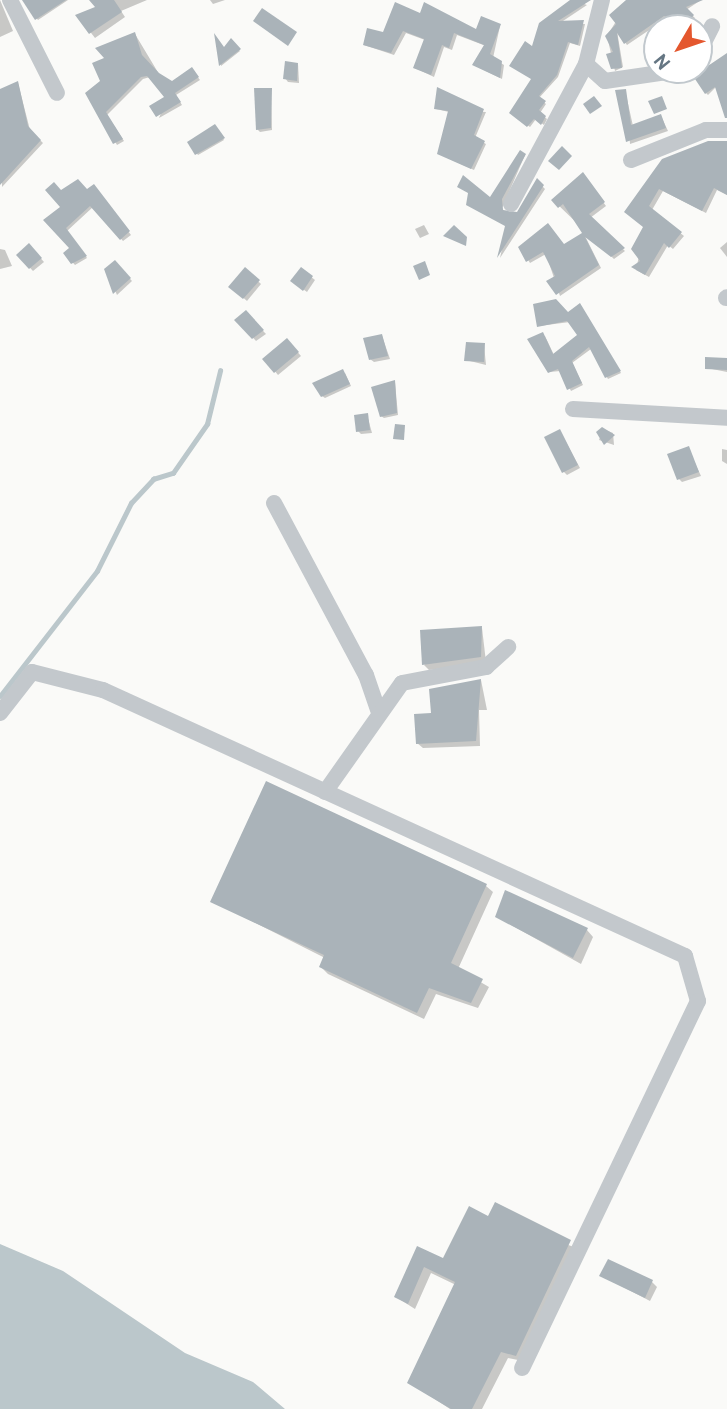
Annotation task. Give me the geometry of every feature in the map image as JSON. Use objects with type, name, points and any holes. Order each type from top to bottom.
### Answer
[{"type":"street","points":[[10,0],[57,93]]},
{"type":"street","points":[[511,204],[586,64],[602,0]]},
{"type":"street","points":[[586,64],[605,81],[643,75]]},
{"type":"street","points":[[631,160],[706,130],[727,130]]},
{"type":"street","points":[[573,409],[727,418]]},
{"type":"street","points":[[274,503],[366,676],[378,710]]},
{"type":"street","points":[[325,792],[378,710],[402,683],[486,667],[508,647]]},
{"type":"street","points":[[0,713],[32,672],[103,690],[685,957],[698,1001],[522,1368]]},
{"type":"shaded area","points":[[0,1244],[63,1271],[185,1353],[253,1382],[285,1409],[0,1409]]},
{"type":"building","points":[[22,0],[66,0],[35,20]]},
{"type":"building","points":[[89,0],[114,0],[122,12],[89,34],[75,15],[95,7]]},
{"type":"building","points":[[570,0],[591,0],[558,21],[584,20],[578,45],[568,42],[557,75],[539,96],[546,101],[539,110],[546,116],[541,125],[534,119],[527,127],[509,113],[531,79],[509,66],[525,41],[532,46],[539,23]]},
{"type":"building","points":[[626,0],[703,0],[686,7],[693,14],[643,14],[643,31],[624,44],[617,33],[622,68],[611,69],[606,54],[613,52],[605,36],[616,24],[609,15]]},
{"type":"building","points":[[395,2],[420,13],[424,2],[476,29],[481,16],[501,24],[490,54],[502,61],[500,78],[472,65],[484,45],[454,33],[449,48],[442,45],[431,75],[413,68],[424,39],[403,31],[391,53],[363,45],[367,28],[383,32]]},
{"type":"building","points":[[262,8],[297,32],[288,46],[253,21]]},
{"type":"building","points":[[135,32],[142,55],[159,73],[172,81],[192,67],[199,77],[175,93],[181,102],[156,117],[149,106],[164,97],[147,76],[141,77],[106,112],[123,139],[113,144],[85,93],[100,81],[92,63],[104,58],[95,48]]},
{"type":"building","points":[[214,33],[224,47],[231,38],[241,49],[219,66]]},
{"type":"building","points":[[727,53],[727,118],[715,87],[705,94],[698,84],[713,84],[713,62]]},
{"type":"building","points":[[285,61],[298,63],[297,81],[283,79]]},
{"type":"building","points":[[18,81],[28,126],[41,140],[0,185],[0,89]]},
{"type":"building","points":[[437,87],[484,109],[474,135],[485,141],[471,169],[437,154],[448,111],[434,109]]},
{"type":"building","points":[[254,88],[272,88],[271,128],[256,130]]},
{"type":"building","points":[[626,89],[631,125],[661,114],[666,128],[626,142],[615,90]]},
{"type":"building","points":[[594,96],[602,106],[590,114],[583,104]]},
{"type":"building","points":[[662,96],[667,109],[654,114],[648,101]]},
{"type":"building","points":[[215,124],[225,138],[195,155],[187,142]]},
{"type":"building","points":[[708,141],[727,141],[727,195],[714,188],[702,211],[659,189],[649,206],[682,232],[669,248],[664,243],[645,275],[631,267],[640,261],[631,249],[643,227],[624,212],[662,159]]},
{"type":"building","points":[[562,146],[572,156],[559,170],[548,161]]},
{"type":"building","points":[[520,150],[526,154],[502,199],[503,210],[517,212],[537,178],[544,185],[497,258],[505,226],[466,205],[468,193],[457,187],[463,175],[490,197]]},
{"type":"building","points":[[583,172],[605,202],[589,214],[625,248],[611,257],[585,237],[599,265],[556,295],[546,281],[555,276],[543,252],[526,262],[518,247],[548,223],[564,244],[582,233],[563,204],[558,208],[551,200]]},
{"type":"building","points":[[78,179],[87,189],[94,184],[130,231],[120,240],[90,206],[66,228],[87,256],[71,264],[63,253],[69,248],[43,220],[60,207],[45,190],[54,182],[61,190]]},
{"type":"building","points":[[454,225],[467,237],[466,246],[443,236]]},
{"type":"building","points":[[29,243],[42,258],[29,269],[16,255]]},
{"type":"building","points":[[115,260],[131,278],[113,294],[104,269]]},
{"type":"building","points":[[425,261],[430,275],[419,280],[413,266]]},
{"type":"building","points":[[245,267],[260,280],[243,299],[228,287]]},
{"type":"building","points":[[301,267],[313,276],[303,291],[290,281]]},
{"type":"building","points":[[556,299],[568,312],[580,303],[621,371],[605,378],[589,347],[572,361],[582,383],[567,390],[558,369],[548,373],[527,339],[543,332],[553,354],[577,335],[567,321],[537,327],[533,304]]},
{"type":"building","points":[[246,310],[264,330],[252,339],[234,320]]},
{"type":"building","points":[[382,334],[388,356],[369,360],[363,338]]},
{"type":"building","points":[[287,338],[299,352],[274,373],[262,359]]},
{"type":"building","points":[[466,342],[485,343],[484,362],[464,361]]},
{"type":"building","points":[[705,357],[727,358],[727,370],[705,369]]},
{"type":"building","points":[[343,369],[350,384],[321,397],[312,383]]},
{"type":"building","points":[[395,380],[397,413],[380,417],[371,387]]},
{"type":"building","points":[[368,413],[370,430],[356,432],[354,415]]},
{"type":"building","points":[[395,424],[405,425],[404,440],[393,439]]},
{"type":"building","points":[[602,427],[615,435],[604,445],[596,432]]},
{"type":"building","points":[[560,429],[578,465],[562,473],[544,437]]},
{"type":"building","points":[[689,446],[699,472],[677,480],[667,454]]},
{"type":"building","points":[[482,626],[481,657],[422,665],[420,630]]},
{"type":"building","points":[[481,679],[476,741],[416,744],[414,714],[431,713],[429,689]]},
{"type":"building","points":[[266,781],[487,884],[451,963],[483,979],[471,1003],[429,988],[417,1013],[319,967],[324,955],[210,902]]},
{"type":"building","points":[[505,890],[588,928],[573,958],[495,917]]},
{"type":"building","points":[[495,1202],[571,1240],[516,1356],[501,1352],[472,1409],[451,1409],[407,1383],[455,1282],[424,1267],[408,1304],[394,1297],[417,1246],[443,1258],[469,1206],[488,1216]]},
{"type":"building","points":[[608,1259],[653,1280],[645,1298],[599,1276]]},
{"type":"waterway","points":[[0,696],[97,571],[131,503],[153,479],[173,473],[207,424],[220,371]]}]
